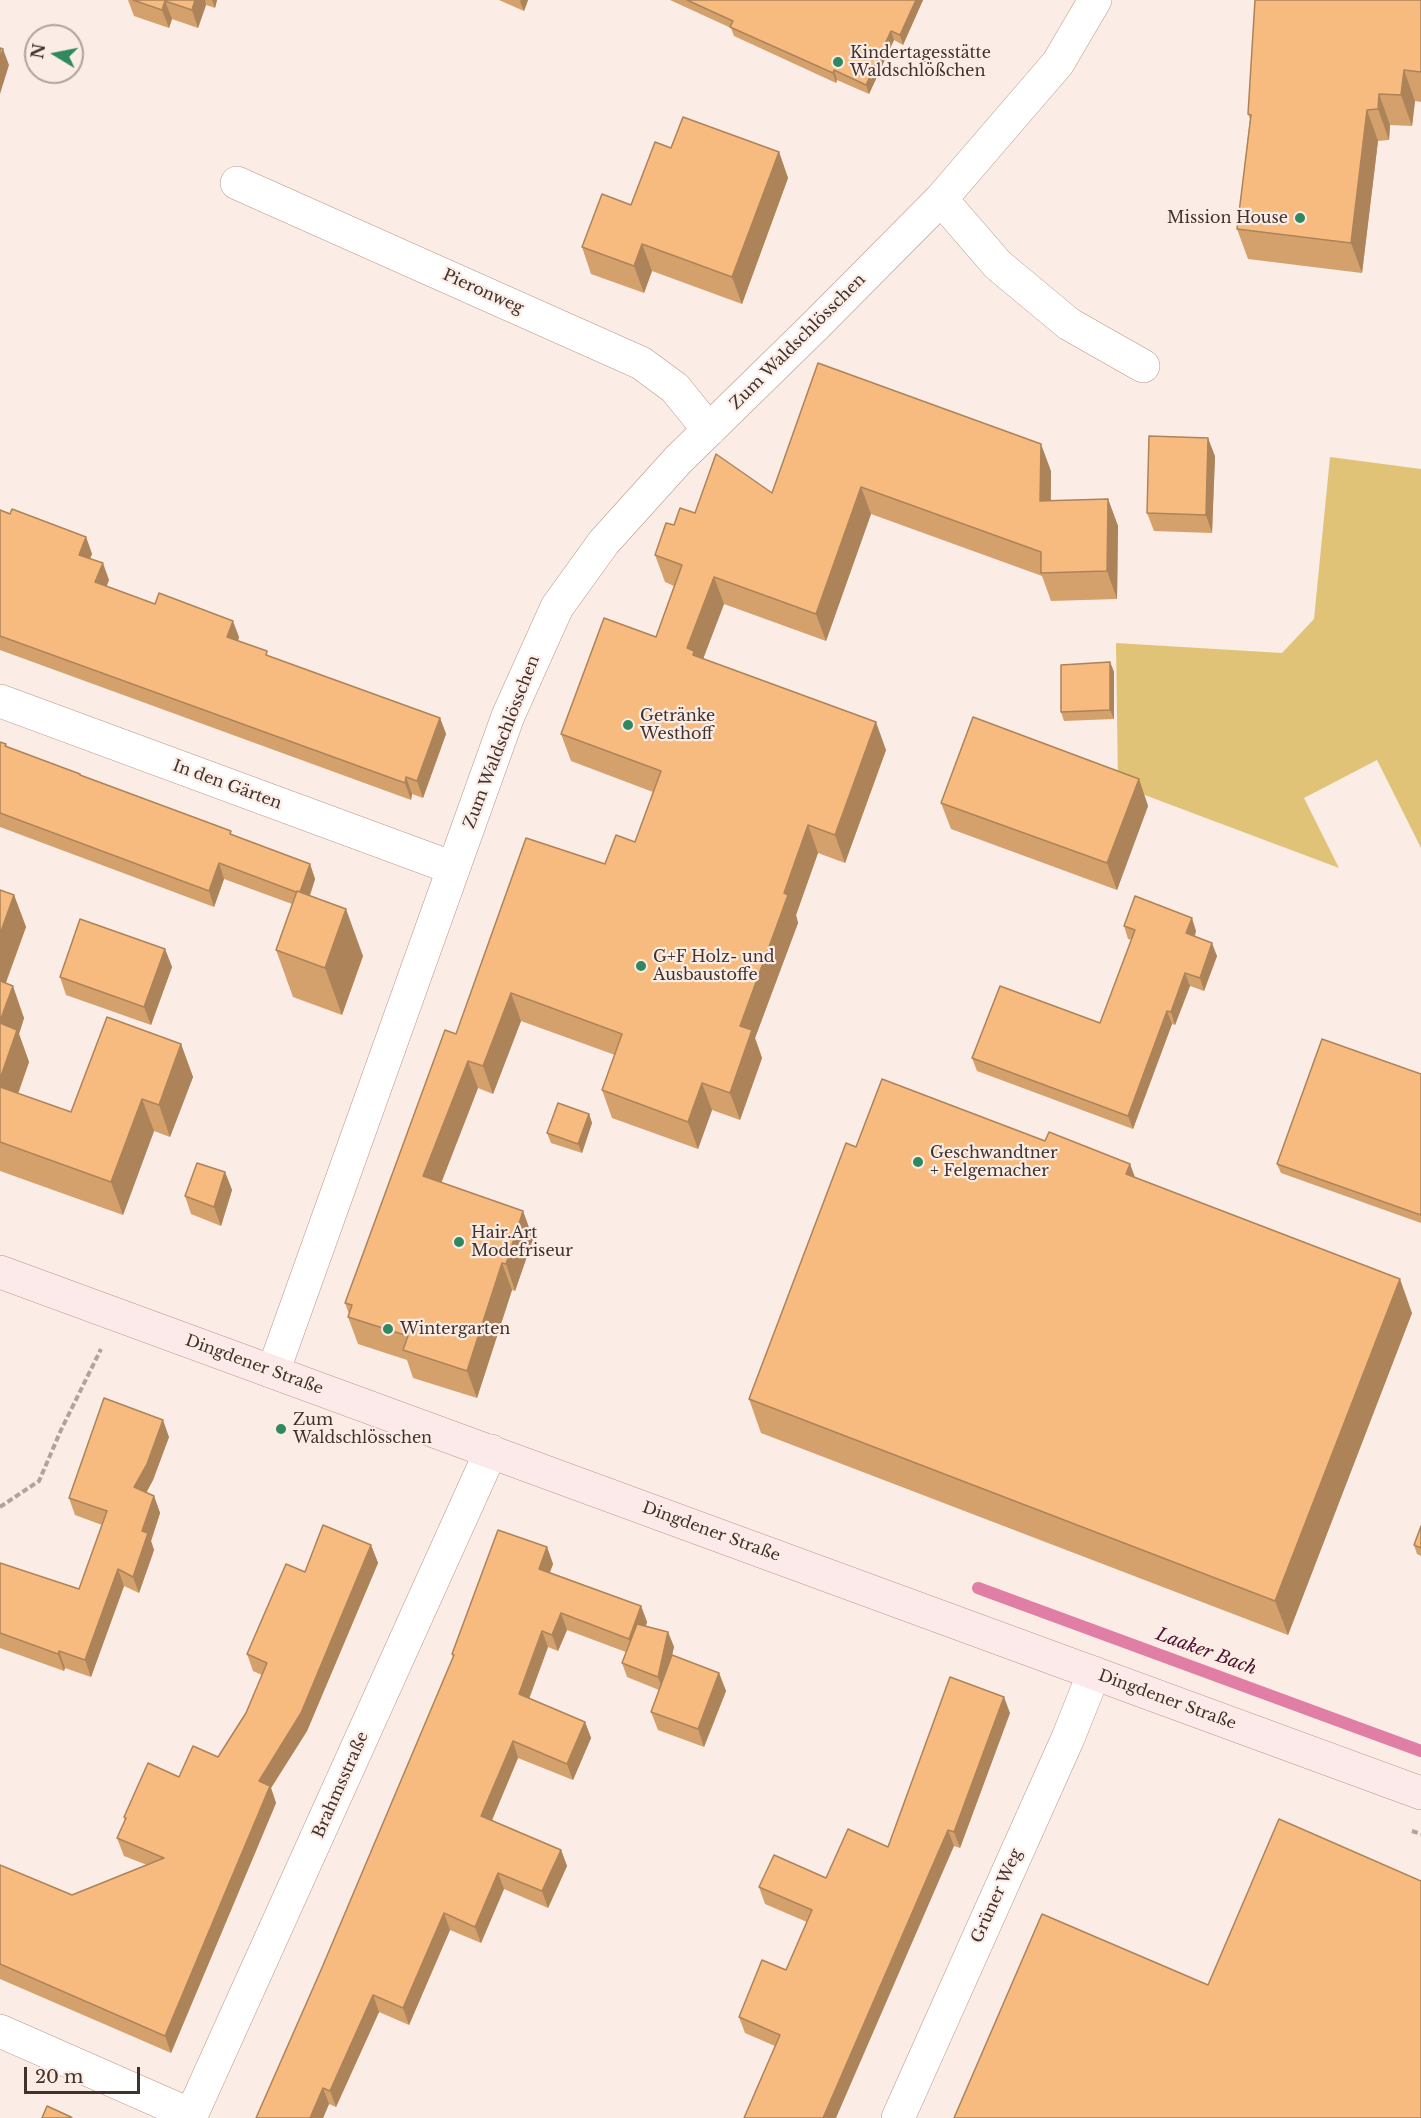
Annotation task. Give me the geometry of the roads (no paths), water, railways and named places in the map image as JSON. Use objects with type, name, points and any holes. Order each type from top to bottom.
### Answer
[{"type":"main road","name":"Dingdener Straße","points":[[0,1272],[1421,1793]]},
{"type":"street","name":"Zum Waldschlösschen","points":[[273,1372],[508,716],[557,608],[604,542],[678,460],[941,199],[1058,63],[1095,0]]},
{"type":"street","name":"Pieronweg","points":[[237,183],[641,363],[675,388],[709,430]]},
{"type":"street","points":[[941,199],[998,265],[1069,324],[1143,366]]},
{"type":"street","name":"In den Gärten","points":[[0,701],[453,868]]},
{"type":"street","name":"Brahmsstraße","points":[[191,2116],[490,1451]]},
{"type":"street","name":"Grüner Weg","points":[[898,2118],[1063,1749],[1094,1673]]},
{"type":"street","points":[[0,2031],[191,2116]]},
{"type":"waterway","name":"Laaker Bach","points":[[978,1588],[1421,1751]]},
{"type":"place","name":"Kindertagesstätte Waldschlößchen","points":[[838,62]]},
{"type":"place","name":"Mission House","points":[[1300,218]]},
{"type":"place","name":"Getränke Westhoff","points":[[628,725]]},
{"type":"place","name":"G+F Holz- und Ausbaustoffe","points":[[641,966]]},
{"type":"place","name":"Geschwandtner + Felgemacher","points":[[918,1162]]},
{"type":"place","name":"Hair.Art Modefriseur","points":[[459,1242]]},
{"type":"place","name":"Wintergarten","points":[[388,1329]]},
{"type":"place","name":"Zum Waldschlösschen","points":[[281,1429]]}]
